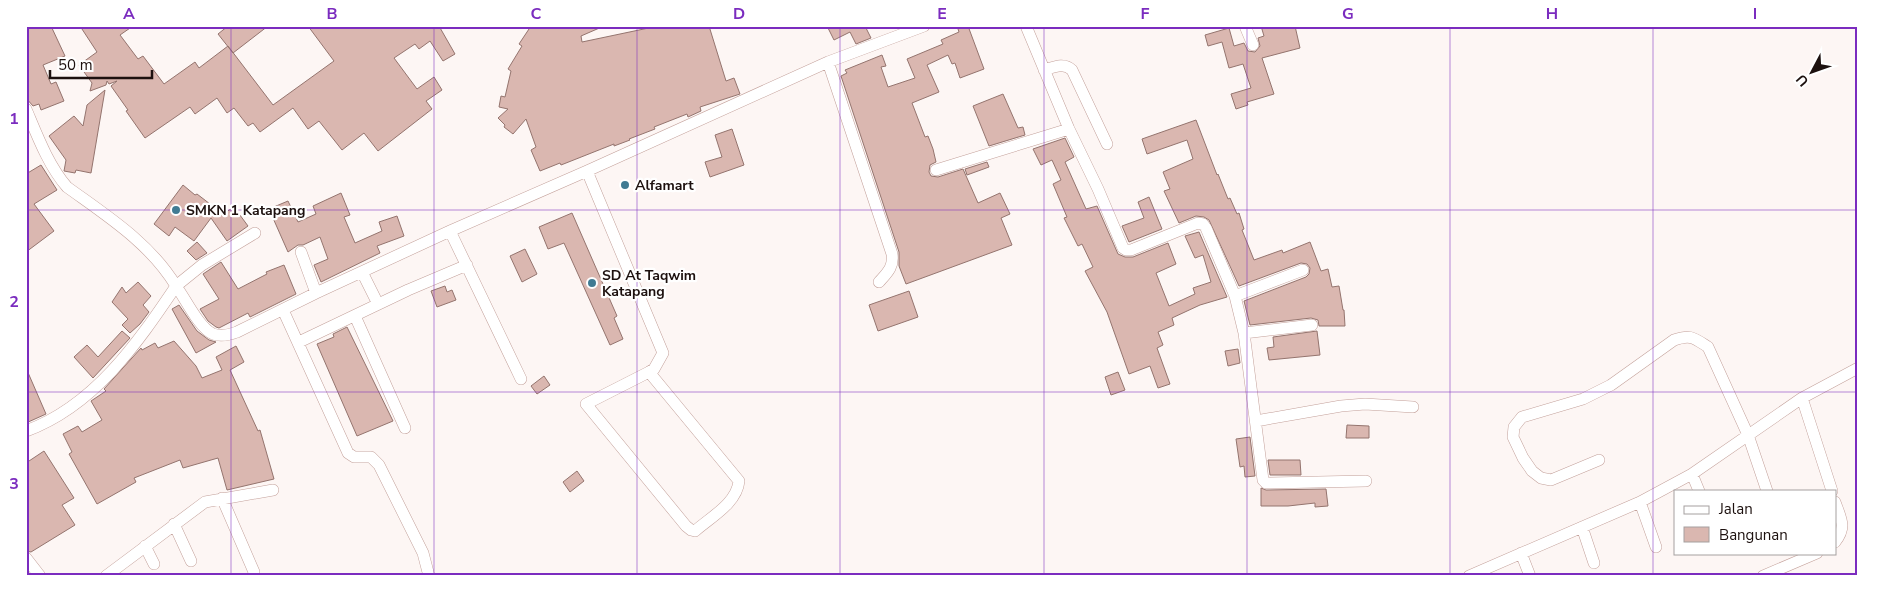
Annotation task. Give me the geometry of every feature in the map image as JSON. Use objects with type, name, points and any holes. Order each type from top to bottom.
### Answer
[{"type":"street","points":[[26,109],[52,165],[67,187],[127,231],[150,252],[167,271],[202,325],[214,334],[227,335],[237,332],[450,231],[828,62],[924,26]]},
{"type":"street","points":[[1026,26],[1069,129],[1098,189],[1123,248],[1131,250],[1198,223],[1203,224],[1234,296],[1244,333],[1264,482],[1366,481]]},
{"type":"street","points":[[1245,26],[1253,45]]},
{"type":"street","points":[[828,62],[894,261],[891,269],[879,282]]},
{"type":"street","points":[[1044,70],[1063,65],[1068,66],[1072,70],[1106,144]]},
{"type":"street","points":[[936,170],[1069,129]]},
{"type":"street","points":[[587,171],[663,352],[654,369],[586,404],[686,526],[691,530],[695,530],[734,498],[738,490],[739,481],[649,372]]},
{"type":"street","points":[[450,231],[521,379]]},
{"type":"street","points":[[26,431],[45,424],[71,408],[124,358],[176,286],[202,265],[255,233]]},
{"type":"street","points":[[300,252],[316,293]]},
{"type":"street","points":[[299,342],[378,304],[467,265]]},
{"type":"street","points":[[1234,296],[1303,270]]},
{"type":"street","points":[[362,272],[378,304]]},
{"type":"street","points":[[283,310],[348,453],[354,457],[371,457],[379,465],[423,553],[429,576]]},
{"type":"street","points":[[355,316],[405,428]]},
{"type":"street","points":[[1244,333],[1312,326]]},
{"type":"street","points":[[1599,460],[1551,480],[1541,478],[1532,471],[1523,458],[1513,437],[1514,427],[1522,417],[1583,399],[1611,385],[1674,340],[1686,336],[1698,340],[1708,347],[1748,436],[1767,490]]},
{"type":"street","points":[[1470,576],[1640,502],[1692,474],[1802,398],[1858,368]]},
{"type":"street","points":[[1802,398],[1832,490]]},
{"type":"street","points":[[1256,421],[1341,406],[1365,404],[1413,407]]},
{"type":"street","points":[[1692,474],[1699,490]]},
{"type":"street","points":[[106,576],[205,502],[273,490]]},
{"type":"street","points":[[222,498],[254,572]]},
{"type":"street","points":[[1640,502],[1656,547]]},
{"type":"street","points":[[1836,505],[1843,527],[1842,533],[1836,541]]},
{"type":"street","points":[[174,524],[191,561]]},
{"type":"street","points":[[1582,527],[1594,563]]},
{"type":"street","points":[[145,546],[154,564]]},
{"type":"street","points":[[1521,553],[1530,576]]},
{"type":"street","points":[[1763,576],[1791,558],[1811,554]]},
{"type":"street","points":[[26,558],[40,576]]},
{"type":"building","points":[[26,26],[51,26],[65,56],[43,65],[51,84],[56,82],[64,101],[41,110],[39,104],[33,106],[26,98]]},
{"type":"building","points":[[80,26],[133,26],[120,35],[138,59],[143,56],[164,84],[195,62],[199,68],[228,46],[273,105],[334,61],[308,26],[439,26],[455,54],[443,61],[430,41],[419,49],[415,44],[394,58],[417,89],[434,77],[442,90],[426,101],[432,109],[378,151],[364,133],[342,150],[319,121],[308,129],[293,108],[260,132],[253,123],[248,126],[234,108],[227,113],[217,98],[195,114],[190,107],[145,138],[111,86],[117,81],[109,84],[107,81],[106,85],[90,91],[92,83],[79,65],[97,52]]},
{"type":"building","points":[[228,26],[268,26],[233,53],[218,34]]},
{"type":"building","points":[[531,26],[604,26],[581,36],[582,42],[658,26],[709,26],[726,81],[734,78],[740,94],[700,107],[701,111],[688,117],[687,114],[654,127],[655,129],[630,140],[540,171],[531,150],[536,147],[526,119],[513,134],[504,127],[505,125],[498,118],[508,109],[499,107],[501,96],[505,97],[511,71],[508,69],[522,46],[519,44]]},
{"type":"building","points":[[827,26],[865,26],[871,38],[856,44],[850,32],[834,40]]},
{"type":"building","points":[[957,26],[968,26],[984,69],[960,78],[955,63],[952,64],[948,55],[927,65],[939,92],[912,103],[925,137],[928,136],[933,149],[936,162],[930,165],[929,172],[931,176],[938,177],[963,169],[978,203],[1000,193],[1010,214],[1001,218],[1012,245],[906,284],[899,266],[899,252],[841,76],[847,73],[845,70],[882,55],[886,66],[881,67],[888,87],[915,78],[907,59],[943,44],[941,40],[959,32]]},
{"type":"building","points":[[1261,26],[1295,26],[1300,48],[1262,58],[1274,94],[1247,102],[1248,105],[1236,109],[1231,94],[1251,88],[1243,64],[1229,68],[1222,42],[1208,46],[1205,35],[1229,28],[1234,46],[1244,43],[1248,51],[1255,52],[1260,46],[1258,38],[1264,36]]},
{"type":"building","points":[[105,90],[91,173],[76,170],[75,173],[64,171],[66,160],[49,136],[74,116],[83,126],[87,105]]},
{"type":"building","points":[[1003,94],[1018,128],[1023,127],[1025,135],[989,146],[973,106]]},
{"type":"building","points":[[1196,120],[1228,199],[1230,198],[1237,214],[1239,213],[1244,229],[1242,230],[1254,260],[1282,250],[1283,253],[1310,242],[1321,271],[1328,269],[1332,287],[1339,286],[1345,326],[1319,326],[1318,320],[1311,318],[1250,325],[1244,301],[1306,277],[1309,274],[1310,268],[1307,264],[1301,263],[1239,286],[1209,220],[1196,216],[1179,223],[1164,191],[1170,189],[1163,172],[1193,159],[1187,140],[1147,154],[1142,139]]},
{"type":"building","points":[[732,129],[744,165],[710,177],[705,162],[722,157],[715,135]]},
{"type":"building","points":[[1065,138],[1074,157],[1065,162],[1086,209],[1097,206],[1118,254],[1125,257],[1133,257],[1168,243],[1176,264],[1156,273],[1169,306],[1195,294],[1193,288],[1211,282],[1203,255],[1195,258],[1185,236],[1199,232],[1227,297],[1200,305],[1172,318],[1174,325],[1158,332],[1163,345],[1157,348],[1170,384],[1158,388],[1150,366],[1129,374],[1107,312],[1085,271],[1093,267],[1082,244],[1078,246],[1064,218],[1067,217],[1053,184],[1061,180],[1052,160],[1041,165],[1033,149]]},
{"type":"building","points":[[987,162],[989,167],[967,175],[965,169]]},
{"type":"building","points":[[41,165],[57,190],[34,204],[54,231],[26,252],[26,174]]},
{"type":"building","points":[[183,185],[223,214],[234,207],[248,226],[227,241],[211,218],[194,241],[175,227],[169,236],[154,224]]},
{"type":"building","points":[[341,193],[350,215],[344,217],[355,243],[382,231],[379,222],[397,216],[404,236],[377,246],[380,253],[321,282],[314,265],[328,259],[320,237],[303,245],[298,245],[288,252],[269,209],[288,201],[298,222],[316,214],[313,206]]},
{"type":"building","points":[[1149,197],[1162,229],[1129,242],[1122,226],[1144,218],[1138,202]]},
{"type":"building","name":"SD At Taqwim Katapang","points":[[572,213],[617,316],[614,318],[623,339],[610,345],[564,243],[548,249],[539,227]]},
{"type":"building","points":[[197,242],[207,253],[196,260],[187,251]]},
{"type":"building","points":[[525,249],[537,274],[522,282],[510,256]]},
{"type":"building","points":[[221,262],[238,289],[267,274],[266,272],[284,265],[296,294],[250,317],[248,313],[219,328],[216,327],[208,321],[200,309],[219,299],[203,274]]},
{"type":"building","points":[[138,282],[151,296],[143,305],[149,312],[130,333],[122,325],[128,319],[112,302],[122,287],[126,293]]},
{"type":"building","points":[[445,286],[447,292],[452,290],[456,300],[437,307],[431,291]]},
{"type":"building","points":[[909,291],[918,317],[878,331],[869,305]]},
{"type":"building","points":[[179,305],[197,331],[209,340],[216,342],[196,353],[172,309]]},
{"type":"building","points":[[347,327],[393,421],[357,436],[317,344],[334,337],[333,334]]},
{"type":"building","points":[[122,331],[130,338],[93,378],[74,357],[87,345],[98,357]]},
{"type":"building","points":[[1317,331],[1320,355],[1269,360],[1267,348],[1274,347],[1273,337]]},
{"type":"building","points":[[174,341],[196,366],[202,378],[222,370],[216,357],[236,346],[244,362],[230,370],[258,431],[260,430],[274,479],[227,490],[218,458],[183,468],[180,460],[134,478],[136,482],[97,504],[69,454],[72,452],[63,434],[78,426],[82,432],[102,420],[91,401],[106,391],[104,389],[141,348],[142,350],[155,343],[158,348]]},
{"type":"building","points":[[1238,349],[1240,363],[1228,366],[1225,351]]},
{"type":"building","points":[[26,368],[46,414],[26,423]]},
{"type":"building","points":[[1118,372],[1125,390],[1111,395],[1105,377]]},
{"type":"building","points":[[544,376],[550,385],[537,394],[531,386]]},
{"type":"building","points":[[1347,425],[1369,426],[1369,438],[1346,438]]},
{"type":"building","points":[[1250,437],[1255,476],[1245,477],[1244,466],[1240,467],[1236,439]]},
{"type":"building","points":[[44,451],[74,498],[62,505],[75,525],[31,552],[26,551],[26,463]]},
{"type":"building","points":[[1268,460],[1300,460],[1301,475],[1270,475]]},
{"type":"building","points":[[577,471],[584,481],[570,492],[563,482]]},
{"type":"building","points":[[1261,488],[1266,490],[1326,489],[1328,506],[1315,507],[1315,503],[1261,506]]},
{"type":"place","name":"Alfamart","points":[[625,185]]},
{"type":"place","name":"SMKN 1 Katapang","points":[[176,210]]},
{"type":"place","name":"SD At Taqwim Katapang","points":[[592,283]]}]
